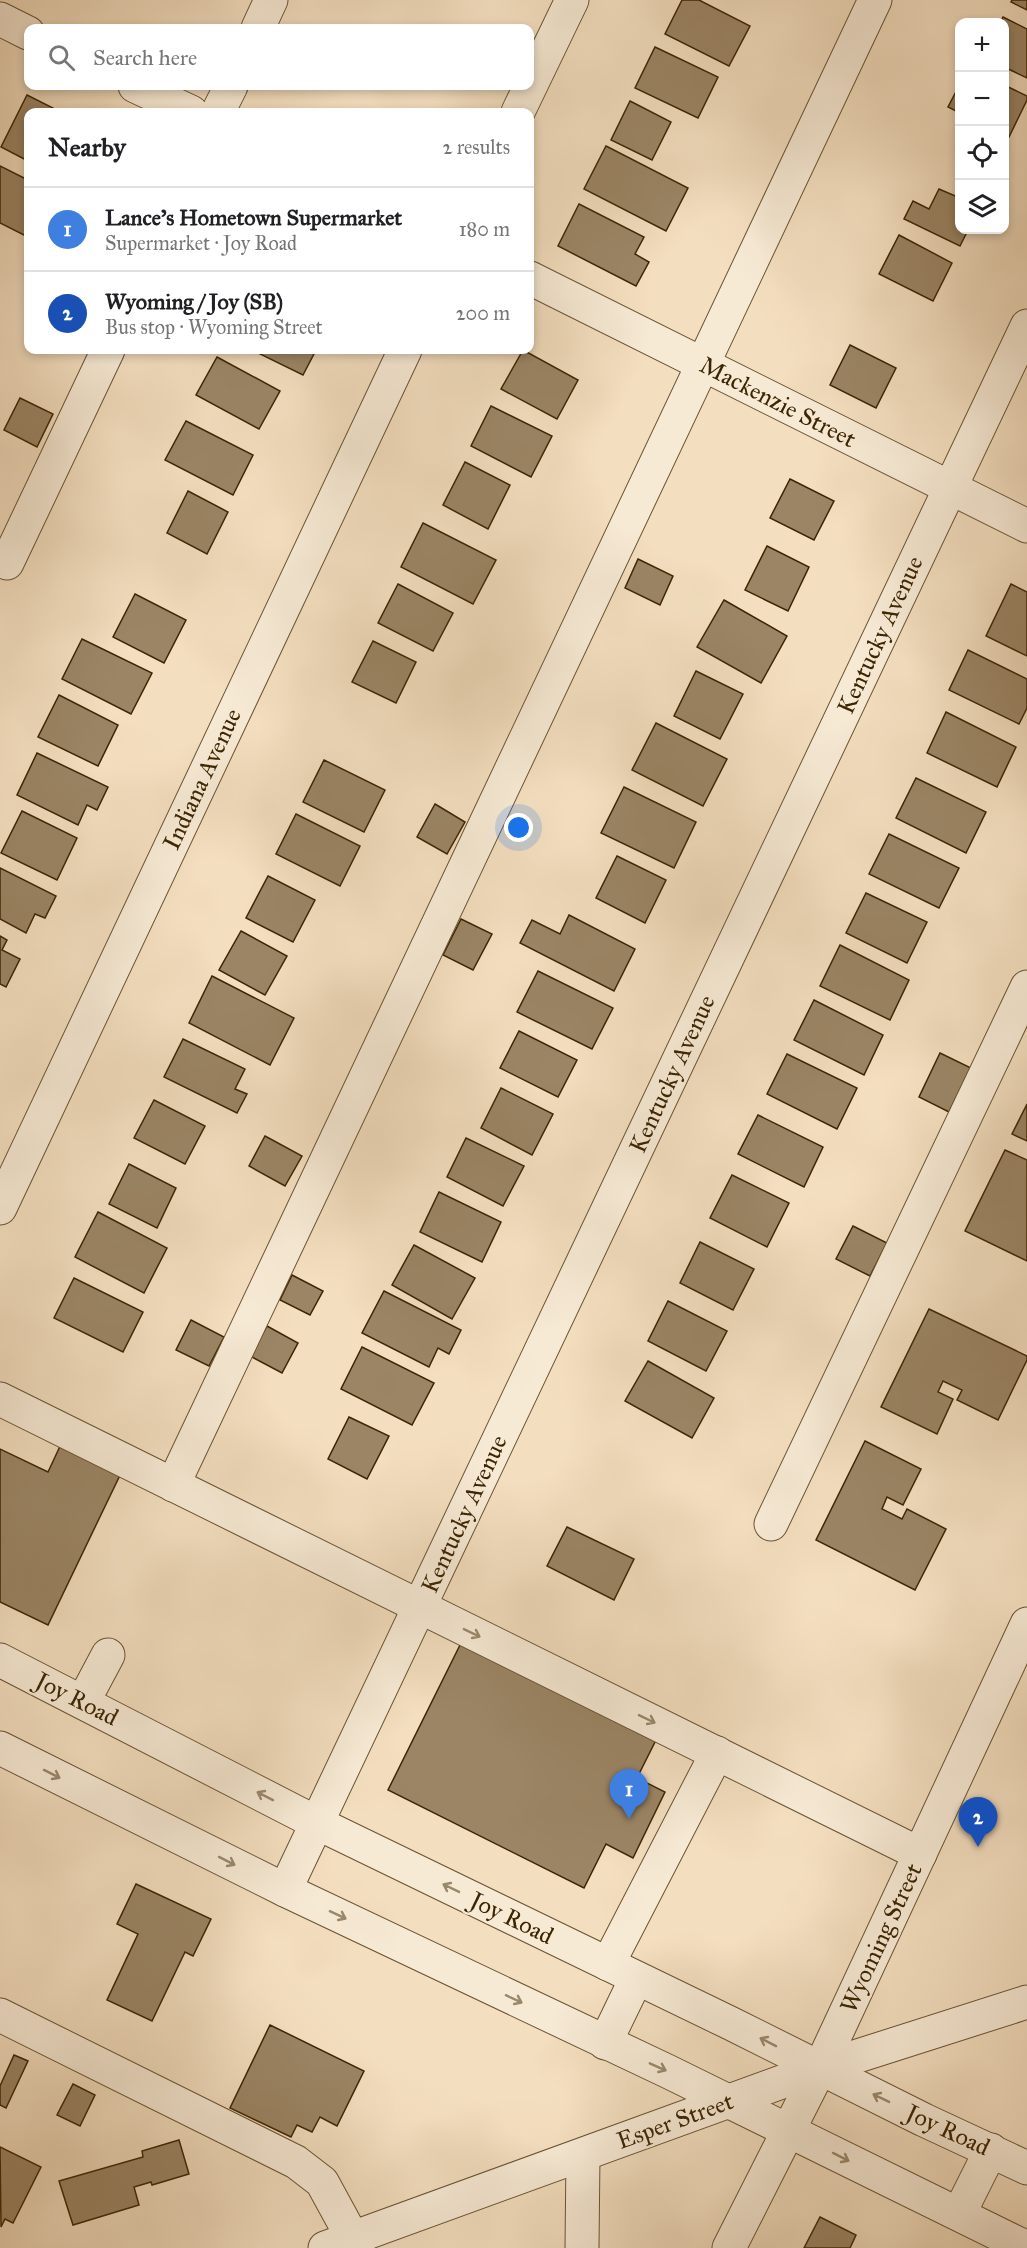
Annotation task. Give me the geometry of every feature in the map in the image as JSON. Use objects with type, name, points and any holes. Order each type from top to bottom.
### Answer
[{"type":"street","points":[[260,24],[271,0]]},
{"type":"street","points":[[534,79],[572,0]]},
{"type":"street","points":[[184,1496],[701,364],[875,0]]},
{"type":"street","points":[[0,19],[24,31]]},
{"type":"street","points":[[143,90],[182,108]]},
{"type":"street","points":[[220,108],[229,90]]},
{"type":"street","points":[[520,108],[529,90]]},
{"type":"street","name":"Mackenzie Street","points":[[534,281],[1027,526]]},
{"type":"street","name":"Kentucky Avenue","points":[[285,1890],[1027,326]]},
{"type":"street","points":[[8,563],[106,354]]},
{"type":"street","name":"Indiana Avenue","points":[[0,1208],[403,354]]},
{"type":"street","points":[[771,1524],[1027,987]]},
{"type":"street","points":[[0,1399],[184,1496],[420,1607],[920,1854]]},
{"type":"street","name":"Wyoming Street","points":[[729,2248],[820,2068],[1027,1624]]},
{"type":"street","points":[[83,1702],[108,1655]]},
{"type":"street","name":"Joy Road","points":[[0,1660],[317,1823],[1027,2168]]},
{"type":"street","points":[[0,1748],[285,1890],[729,2102],[1027,2248]]},
{"type":"street","points":[[605,2043],[622,1971],[717,1753]]},
{"type":"street","name":"Esper Street","points":[[345,2245],[820,2068],[1027,2002]]},
{"type":"street","points":[[0,2015],[296,2162],[322,2182],[345,2245]]},
{"type":"street","points":[[959,2214],[991,2150]]},
{"type":"street","points":[[582,2248],[583,2155]]},
{"type":"building","points":[[682,0],[699,0],[750,26],[729,66],[665,34]]},
{"type":"building","points":[[1012,0],[1027,0],[1027,10],[1011,2]]},
{"type":"building","points":[[1009,20],[1027,29],[1027,78],[1009,69]]},
{"type":"building","points":[[655,47],[718,77],[698,118],[635,88]]},
{"type":"building","points":[[1009,87],[1027,96],[1009,137]]},
{"type":"building","points":[[955,94],[955,110],[948,107]]},
{"type":"building","points":[[27,95],[53,108],[24,108],[24,159],[1,147]]},
{"type":"building","points":[[630,101],[671,122],[652,160],[611,140]]},
{"type":"building","points":[[606,146],[688,188],[666,231],[584,189]]},
{"type":"building","points":[[0,166],[24,178],[24,235],[0,223]]},
{"type":"building","points":[[939,189],[955,196],[955,234],[966,234],[960,246],[904,219],[913,201],[929,209]]},
{"type":"building","points":[[579,204],[644,237],[635,254],[649,262],[636,286],[558,246]]},
{"type":"building","points":[[899,235],[952,263],[933,301],[879,274]]},
{"type":"building","points":[[850,345],[896,368],[876,408],[830,385]]},
{"type":"building","points":[[260,354],[314,354],[303,375]]},
{"type":"building","points":[[521,354],[530,354],[578,380],[557,419],[501,389]]},
{"type":"building","points":[[217,357],[280,391],[259,429],[196,395]]},
{"type":"building","points":[[20,398],[53,414],[37,447],[4,430]]},
{"type":"building","points":[[491,406],[552,436],[531,477],[471,446]]},
{"type":"building","points":[[186,421],[253,455],[233,495],[165,460]]},
{"type":"building","points":[[465,462],[510,485],[488,529],[443,505]]},
{"type":"building","points":[[790,479],[834,501],[814,540],[770,518]]},
{"type":"building","points":[[188,491],[228,512],[207,554],[167,533]]},
{"type":"building","points":[[423,523],[496,560],[473,604],[401,567]]},
{"type":"building","points":[[767,546],[809,567],[788,611],[745,590]]},
{"type":"building","points":[[638,559],[673,576],[660,605],[625,588]]},
{"type":"building","points":[[398,584],[453,613],[433,651],[378,623]]},
{"type":"building","points":[[1011,584],[1027,592],[1027,656],[986,636]]},
{"type":"building","points":[[135,594],[186,620],[164,663],[113,637]]},
{"type":"building","points":[[724,600],[787,636],[761,683],[697,647]]},
{"type":"building","points":[[82,639],[152,673],[131,714],[62,679]]},
{"type":"building","points":[[373,641],[416,662],[396,703],[352,682]]},
{"type":"building","points":[[968,650],[1027,679],[1027,708],[1019,724],[949,690]]},
{"type":"building","points":[[696,671],[743,694],[720,739],[674,716]]},
{"type":"building","points":[[59,695],[118,725],[98,766],[38,737]]},
{"type":"building","points":[[946,712],[1016,747],[997,787],[927,753]]},
{"type":"building","points":[[656,723],[727,759],[703,806],[632,770]]},
{"type":"building","points":[[37,753],[108,787],[97,810],[87,805],[78,825],[17,795]]},
{"type":"building","points":[[324,760],[385,790],[364,832],[303,802]]},
{"type":"building","points":[[916,778],[986,812],[966,853],[896,818]]},
{"type":"building","points":[[624,787],[696,822],[674,868],[601,833]]},
{"type":"building","points":[[435,804],[465,822],[447,854],[417,837]]},
{"type":"building","points":[[22,811],[77,838],[57,880],[1,853]]},
{"type":"building","points":[[296,814],[360,846],[340,886],[276,854]]},
{"type":"building","points":[[889,834],[959,868],[939,908],[869,874]]},
{"type":"building","points":[[617,856],[666,880],[645,923],[596,898]]},
{"type":"building","points":[[0,868],[56,896],[45,918],[35,914],[26,933],[0,919]]},
{"type":"building","points":[[268,876],[315,900],[293,942],[246,918]]},
{"type":"building","points":[[866,893],[927,922],[907,963],[846,933]]},
{"type":"building","points":[[569,915],[635,949],[614,991],[520,943],[532,920],[560,934]]},
{"type":"building","points":[[461,919],[492,934],[473,970],[443,955]]},
{"type":"building","points":[[241,931],[287,956],[265,995],[219,970]]},
{"type":"building","points":[[0,936],[7,940],[2,950],[20,959],[6,987],[0,984]]},
{"type":"building","points":[[840,945],[909,980],[890,1020],[820,986]]},
{"type":"building","points":[[538,971],[613,1008],[592,1049],[517,1012]]},
{"type":"building","points":[[212,976],[294,1018],[270,1065],[189,1023]]},
{"type":"building","points":[[814,1000],[883,1035],[864,1075],[794,1040]]},
{"type":"building","points":[[519,1031],[577,1060],[558,1097],[500,1068]]},
{"type":"building","points":[[183,1039],[245,1069],[235,1089],[247,1094],[237,1113],[164,1077]]},
{"type":"building","points":[[940,1053],[971,1068],[949,1112],[919,1097]]},
{"type":"building","points":[[787,1054],[857,1088],[837,1129],[767,1094]]},
{"type":"building","points":[[501,1088],[553,1114],[532,1155],[481,1128]]},
{"type":"building","points":[[154,1100],[205,1126],[185,1164],[134,1138]]},
{"type":"building","points":[[1027,1104],[1027,1141],[1012,1134]]},
{"type":"building","points":[[758,1115],[823,1147],[804,1187],[738,1154]]},
{"type":"building","points":[[265,1136],[302,1156],[285,1186],[249,1166]]},
{"type":"building","points":[[466,1138],[524,1166],[503,1206],[447,1177]]},
{"type":"building","points":[[1005,1150],[1027,1160],[1027,1261],[965,1231]]},
{"type":"building","points":[[129,1164],[176,1188],[157,1228],[109,1204]]},
{"type":"building","points":[[732,1175],[789,1203],[767,1247],[710,1218]]},
{"type":"building","points":[[439,1192],[501,1222],[482,1262],[420,1232]]},
{"type":"building","points":[[98,1212],[167,1248],[144,1293],[75,1257]]},
{"type":"building","points":[[853,1226],[887,1243],[870,1276],[836,1259]]},
{"type":"building","points":[[700,1242],[754,1269],[733,1310],[680,1283]]},
{"type":"building","points":[[414,1245],[475,1278],[452,1319],[392,1285]]},
{"type":"building","points":[[292,1275],[323,1291],[310,1315],[280,1300]]},
{"type":"building","points":[[74,1278],[143,1312],[123,1352],[54,1318]]},
{"type":"building","points":[[384,1291],[461,1330],[449,1354],[438,1348],[429,1367],[362,1333]]},
{"type":"building","points":[[668,1301],[727,1331],[706,1371],[648,1341]]},
{"type":"building","points":[[929,1309],[1027,1356],[998,1420],[957,1400],[962,1390],[943,1381],[938,1392],[953,1399],[937,1434],[881,1407]]},
{"type":"building","points":[[191,1320],[224,1337],[209,1366],[176,1350]]},
{"type":"building","points":[[267,1326],[298,1343],[282,1373],[250,1356]]},
{"type":"building","points":[[362,1347],[434,1383],[412,1425],[341,1389]]},
{"type":"building","points":[[648,1361],[714,1398],[692,1438],[625,1401]]},
{"type":"building","points":[[349,1417],[389,1436],[367,1479],[328,1459]]},
{"type":"building","points":[[865,1441],[921,1469],[903,1505],[887,1497],[882,1509],[902,1519],[907,1509],[946,1529],[915,1590],[816,1540]]},
{"type":"building","points":[[62,1442],[122,1471],[48,1625],[0,1602],[0,1449],[48,1472]]},
{"type":"building","points":[[567,1527],[634,1559],[614,1600],[547,1566]]},
{"type":"building","points":[[464,1637],[659,1734],[637,1778],[665,1792],[633,1858],[606,1844],[584,1888],[388,1790]]},
{"type":"building","points":[[136,1884],[211,1919],[193,1956],[185,1952],[152,2021],[107,2000],[138,1934],[117,1924]]},
{"type":"building","points":[[270,2025],[364,2071],[337,2126],[320,2117],[312,2132],[297,2125],[291,2137],[230,2108]]},
{"type":"building","points":[[14,2055],[28,2061],[6,2108],[0,2105],[0,2086]]},
{"type":"building","points":[[73,2084],[95,2095],[80,2126],[57,2115]]},
{"type":"building","points":[[179,2140],[189,2174],[152,2185],[151,2182],[134,2187],[139,2205],[73,2225],[59,2181],[143,2157],[142,2151]]},
{"type":"building","points":[[0,2147],[41,2167],[13,2223],[5,2219],[1,2227]]},
{"type":"building","points":[[820,2217],[856,2235],[850,2248],[804,2248]]},
{"type":"place","name":"Lance's Hometown Supermarket","points":[[629,1819]]},
{"type":"place","name":"Wyoming / Joy (SB)","points":[[978,1847]]}]
